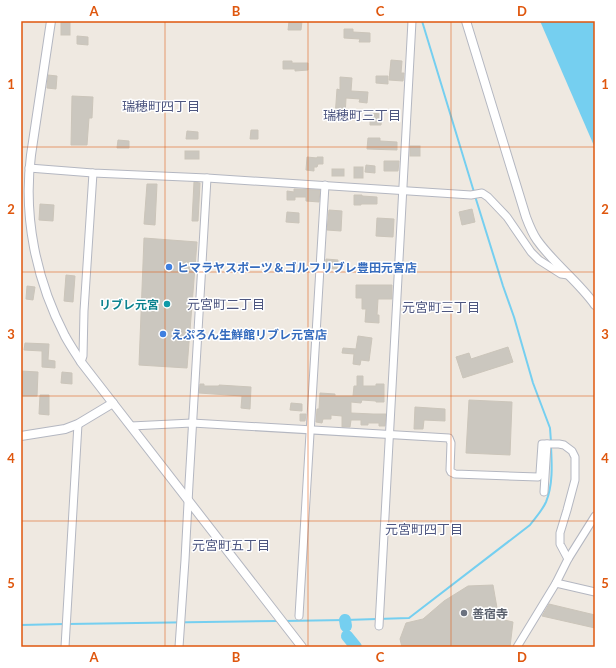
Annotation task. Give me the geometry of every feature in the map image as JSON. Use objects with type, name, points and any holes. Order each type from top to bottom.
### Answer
[{"type":"street","points":[[50,21],[25,168],[33,244],[51,306],[66,337],[82,362],[302,647]]},
{"type":"street","points":[[379,626],[412,21]]},
{"type":"street","points":[[466,21],[526,217],[536,239],[595,305]]},
{"type":"street","points":[[25,168],[471,195],[482,193],[488,197],[507,217],[531,252],[539,260],[561,274],[568,275]]},
{"type":"street","points":[[82,362],[93,173]]},
{"type":"street","points":[[179,647],[207,178]]},
{"type":"street","points":[[299,616],[325,186]]},
{"type":"street","points":[[21,436],[65,429],[78,424],[113,403]]},
{"type":"street","points":[[131,426],[192,423],[449,438],[451,443],[450,470],[454,474],[538,477],[540,475],[542,444],[564,445],[572,451],[575,457],[574,480],[560,533],[560,544],[568,559]]},
{"type":"street","points":[[65,647],[78,424]]},
{"type":"street","points":[[544,492],[547,444]]},
{"type":"street","points":[[517,647],[556,583],[568,559],[595,516]]},
{"type":"street","points":[[556,583],[595,592]]},
{"type":"water","points":[[540,21],[595,21],[595,148]]},
{"type":"building","points":[[61,21],[70,21],[70,35],[61,35]]},
{"type":"building","points":[[289,21],[302,21],[301,30],[288,30]]},
{"type":"building","points":[[344,29],[353,29],[353,32],[370,33],[370,42],[359,42],[360,39],[344,38]]},
{"type":"building","points":[[77,36],[88,37],[88,45],[77,44]]},
{"type":"building","points":[[391,60],[402,61],[401,73],[404,73],[403,81],[389,80]]},
{"type":"building","points":[[283,61],[292,61],[292,63],[308,63],[308,70],[295,71],[295,69],[283,69]]},
{"type":"building","points":[[48,75],[57,76],[56,89],[47,88]]},
{"type":"building","points":[[376,76],[388,76],[388,84],[376,83]]},
{"type":"building","points":[[340,77],[352,78],[351,91],[368,92],[367,103],[359,102],[360,99],[346,98],[345,117],[335,117],[337,89],[340,90]]},
{"type":"building","points":[[72,96],[93,97],[92,118],[89,118],[87,145],[71,145]]},
{"type":"building","points":[[370,113],[382,114],[381,125],[370,125]]},
{"type":"building","points":[[251,130],[258,130],[258,139],[250,139]]},
{"type":"building","points":[[187,131],[198,132],[198,139],[186,139]]},
{"type":"building","points":[[368,138],[380,138],[380,141],[397,142],[397,150],[367,149]]},
{"type":"building","points":[[118,140],[129,141],[129,148],[117,148]]},
{"type":"building","points":[[410,146],[420,146],[420,156],[410,156]]},
{"type":"building","points":[[185,151],[199,151],[199,159],[185,159]]},
{"type":"building","points":[[307,157],[323,157],[323,164],[318,164],[317,167],[314,167],[314,171],[306,170]]},
{"type":"building","points":[[384,161],[399,161],[398,171],[384,171]]},
{"type":"building","points":[[366,165],[375,166],[375,173],[365,172]]},
{"type":"building","points":[[354,167],[363,167],[363,178],[354,178]]},
{"type":"building","points":[[332,169],[344,169],[344,176],[332,176]]},
{"type":"building","points":[[194,182],[200,183],[198,221],[192,221]]},
{"type":"building","points":[[147,184],[157,184],[155,225],[144,224]]},
{"type":"building","points":[[294,189],[320,190],[319,202],[306,201],[306,197],[295,197],[295,200],[287,200],[287,191],[294,192]]},
{"type":"building","points":[[354,195],[377,197],[377,204],[354,205]]},
{"type":"building","points":[[40,204],[54,205],[53,221],[39,220]]},
{"type":"building","points":[[472,209],[475,222],[462,225],[459,212]]},
{"type":"building","points":[[329,210],[342,211],[341,231],[327,230]]},
{"type":"building","points":[[287,212],[299,213],[299,223],[286,222]]},
{"type":"building","points":[[377,218],[394,219],[393,237],[376,236]]},
{"type":"building","name":"リブレ元宮","points":[[144,238],[197,242],[187,368],[139,365]]},
{"type":"building","points":[[326,259],[338,260],[337,269],[325,268]]},
{"type":"building","points":[[66,275],[75,276],[73,302],[64,301]]},
{"type":"building","points":[[356,285],[392,285],[392,299],[378,299],[377,315],[379,315],[379,323],[365,322],[366,309],[362,309],[362,298],[356,298]]},
{"type":"building","points":[[27,286],[35,287],[33,300],[26,299]]},
{"type":"building","points":[[358,336],[372,338],[369,361],[361,360],[360,365],[353,364],[354,354],[342,353],[343,348],[356,349]]},
{"type":"building","points":[[25,343],[49,344],[48,360],[55,361],[55,368],[42,367],[42,351],[24,350]]},
{"type":"building","points":[[508,347],[513,362],[463,378],[456,357],[469,353],[471,359]]},
{"type":"building","points":[[21,371],[38,372],[37,396],[21,396]]},
{"type":"building","points":[[62,372],[72,373],[72,384],[61,383]]},
{"type":"building","points":[[357,376],[363,376],[363,386],[376,386],[376,384],[384,384],[384,402],[362,400],[361,403],[351,402],[351,413],[386,414],[385,426],[379,426],[379,423],[368,423],[368,425],[361,425],[361,420],[351,420],[350,427],[342,427],[342,416],[331,415],[331,419],[323,419],[322,423],[316,422],[320,393],[335,394],[335,396],[353,396],[354,386],[357,386]]},
{"type":"building","points":[[200,384],[204,384],[204,386],[219,385],[251,387],[250,409],[241,408],[242,396],[199,393]]},
{"type":"building","points":[[40,395],[49,395],[49,415],[39,414]]},
{"type":"building","points":[[469,400],[512,402],[510,455],[466,453]]},
{"type":"building","points":[[291,403],[302,404],[302,411],[290,410]]},
{"type":"building","points":[[415,407],[445,409],[445,421],[424,420],[423,429],[414,429]]},
{"type":"building","points":[[300,414],[306,414],[305,421],[300,421]]},
{"type":"building","name":"善宿寺","points":[[493,585],[500,619],[513,622],[510,647],[402,647],[400,639],[406,623],[423,619],[444,601],[468,586]]},
{"type":"building","points":[[549,604],[595,615],[595,628],[542,616]]},
{"type":"waterway","points":[[422,21],[474,192]]},
{"type":"waterway","points":[[475,196],[514,317],[533,383],[550,428],[551,442]]},
{"type":"waterway","points":[[284,621],[409,618],[530,525],[543,508],[550,489],[552,475],[551,447]]},
{"type":"waterway","points":[[345,620],[346,626]]},
{"type":"waterway","points":[[68,624],[278,621]]},
{"type":"waterway","points":[[21,625],[64,624]]},
{"type":"waterway","points":[[347,636],[356,647]]},
{"type":"place","name":"ヒマラヤスポーツ＆ゴルフリブレ豊田元宮店","points":[[169,267]]},
{"type":"place","name":"リブレ元宮","points":[[167,304]]},
{"type":"place","name":"えぷろん生鮮館リブレ元宮店","points":[[163,334]]},
{"type":"place","name":"善宿寺","points":[[464,613]]},
{"type":"district","name":"瑞穂町四丁目","points":[[161,106]]},
{"type":"district","name":"瑞穂町三丁目","points":[[362,115]]},
{"type":"district","name":"元宮町二丁目","points":[[226,304]]},
{"type":"district","name":"元宮町三丁目","points":[[441,307]]},
{"type":"district","name":"元宮町四丁目","points":[[424,529]]},
{"type":"district","name":"元宮町五丁目","points":[[231,545]]}]
